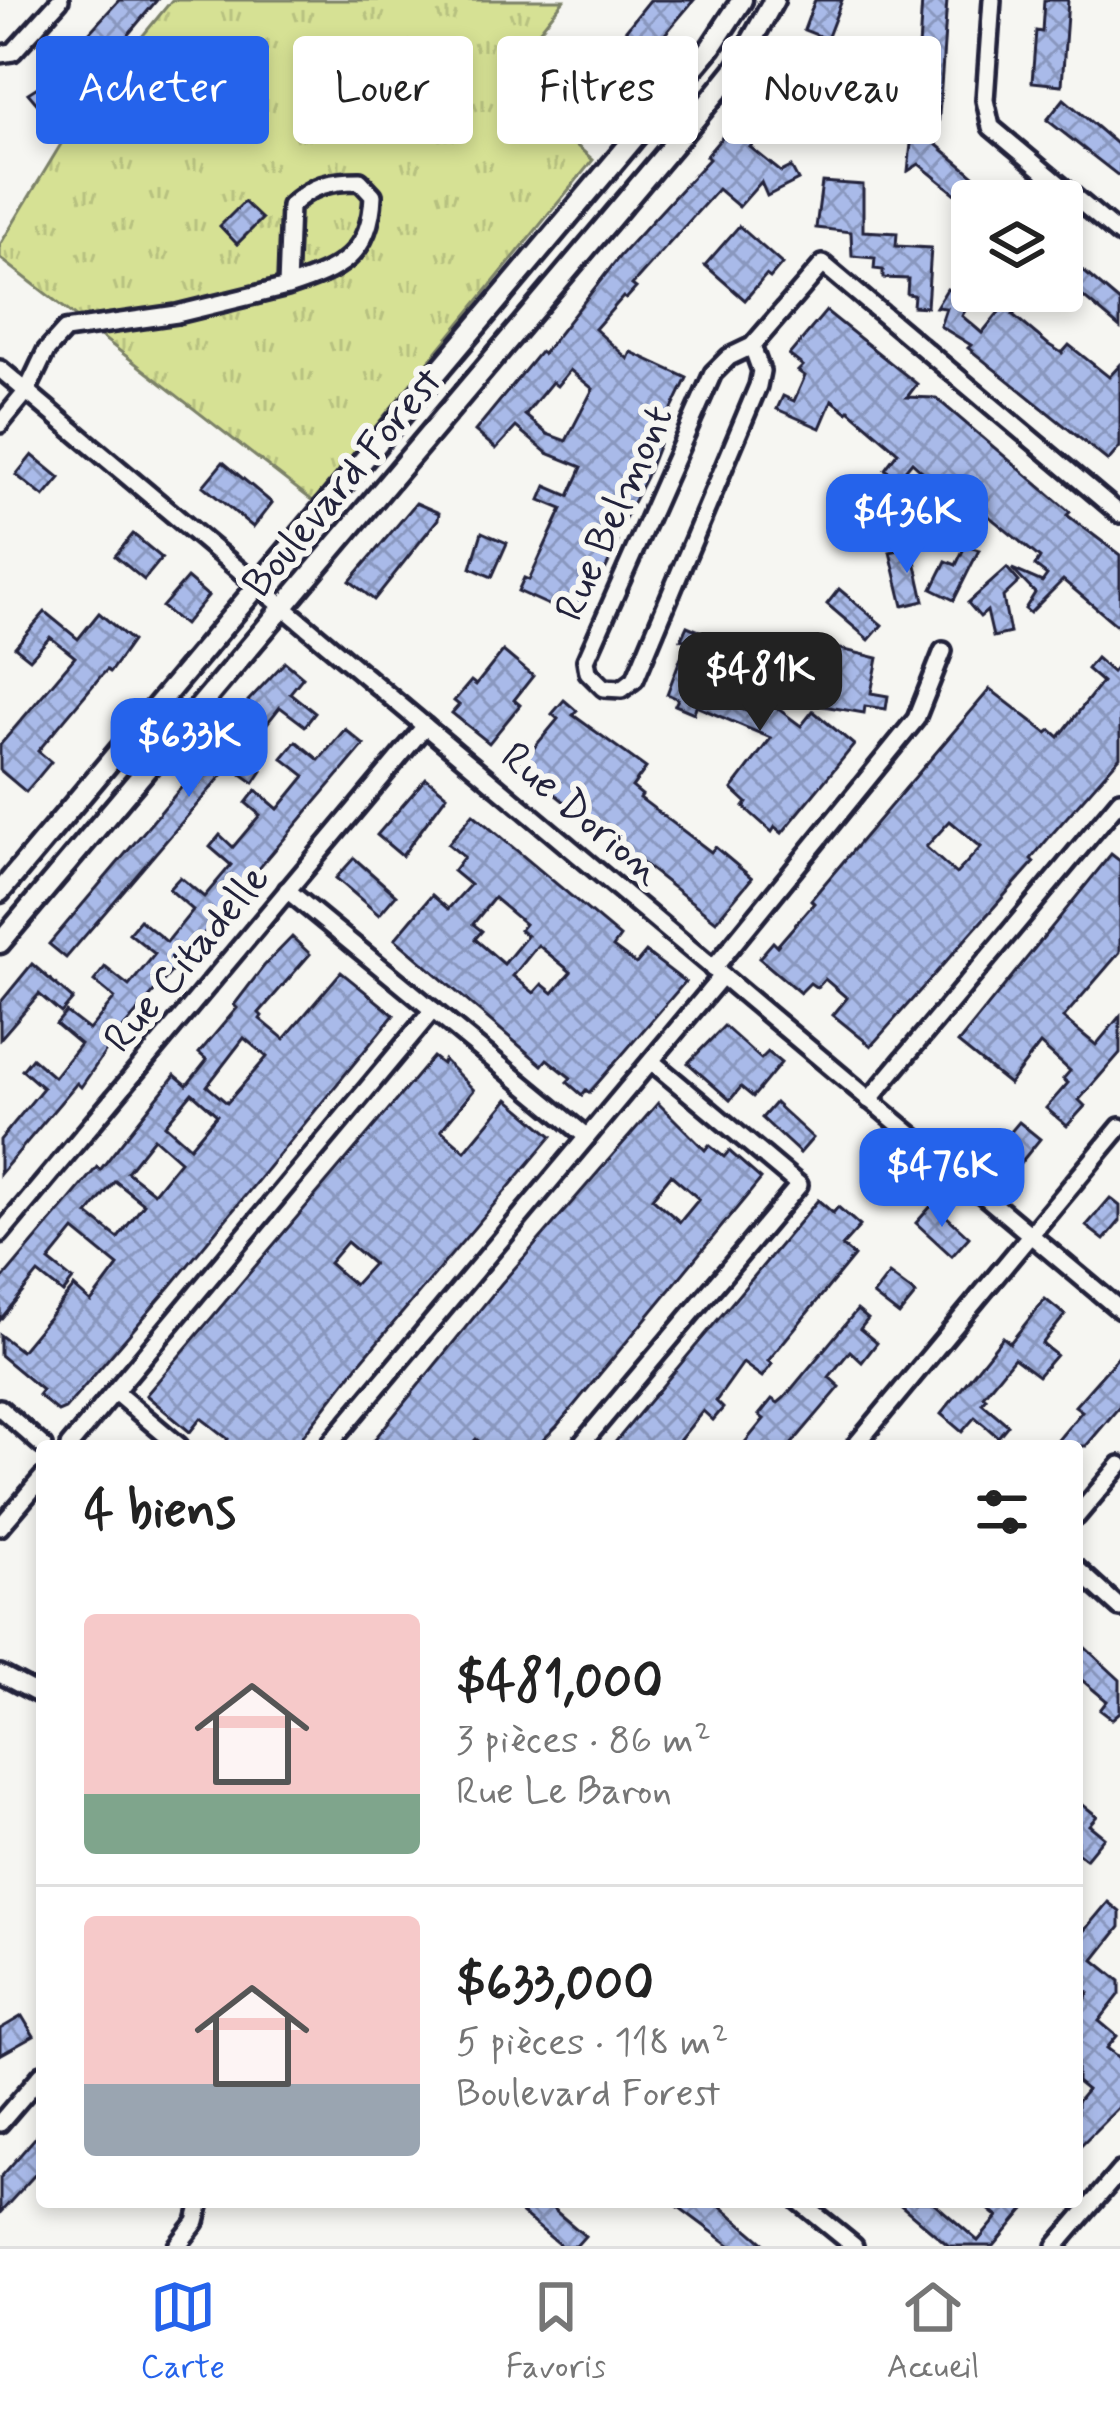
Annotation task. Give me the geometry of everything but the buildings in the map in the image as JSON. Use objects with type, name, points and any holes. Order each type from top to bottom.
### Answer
[{"type":"street","points":[[0,54],[13,52],[60,0]]},
{"type":"street","name":"Boulevard Forest","points":[[0,892],[711,46],[742,0]]},
{"type":"street","name":"Boulevard Forest","points":[[754,36],[774,0]]},
{"type":"street","points":[[992,0],[985,100],[991,127],[1120,235]]},
{"type":"street","points":[[711,46],[722,55]]},
{"type":"street","name":"Boulevard Forest","points":[[0,943],[722,86]]},
{"type":"street","points":[[0,424],[27,392],[46,352],[65,330],[177,314],[287,287],[325,275],[362,245],[372,223],[374,195],[360,181],[328,182],[290,206],[287,287]]},
{"type":"street","name":"Rue Belmont","points":[[752,346],[761,371],[758,386],[635,679],[622,689],[604,688],[588,672],[590,649],[713,373],[729,357],[752,346],[823,264],[1120,514]]},
{"type":"street","name":"Rue Dorion","points":[[0,369],[1120,1310]]},
{"type":"street","points":[[333,1440],[650,1061],[916,719],[943,651]]},
{"type":"street","name":"Rue Citadelle","points":[[0,1234],[425,726]]},
{"type":"street","points":[[869,1100],[1120,800]]},
{"type":"street","points":[[287,890],[587,1137]]},
{"type":"street","points":[[74,1440],[433,1010]]},
{"type":"street","points":[[585,1440],[799,1185],[650,1061]]},
{"type":"street","points":[[860,1440],[1120,1127]]},
{"type":"street","points":[[115,1392],[172,1440]]},
{"type":"street","points":[[0,1408],[36,1440]]},
{"type":"street","points":[[1083,1509],[1120,1465]]},
{"type":"street","points":[[0,1527],[36,1485]]},
{"type":"street","points":[[1083,1574],[1120,1608]]},
{"type":"street","points":[[0,1674],[36,1693]]},
{"type":"street","points":[[0,2123],[36,2081]]},
{"type":"street","points":[[1056,2246],[1117,2178]]},
{"type":"street","points":[[177,2246],[196,2222],[200,2208]]},
{"type":"street","points":[[807,2208],[854,2246]]},
{"type":"green space","points":[[172,0],[564,0],[535,36],[497,36],[497,144],[575,144],[593,160],[314,502],[0,258],[0,245],[61,144],[269,144],[269,36],[142,36]]}]
